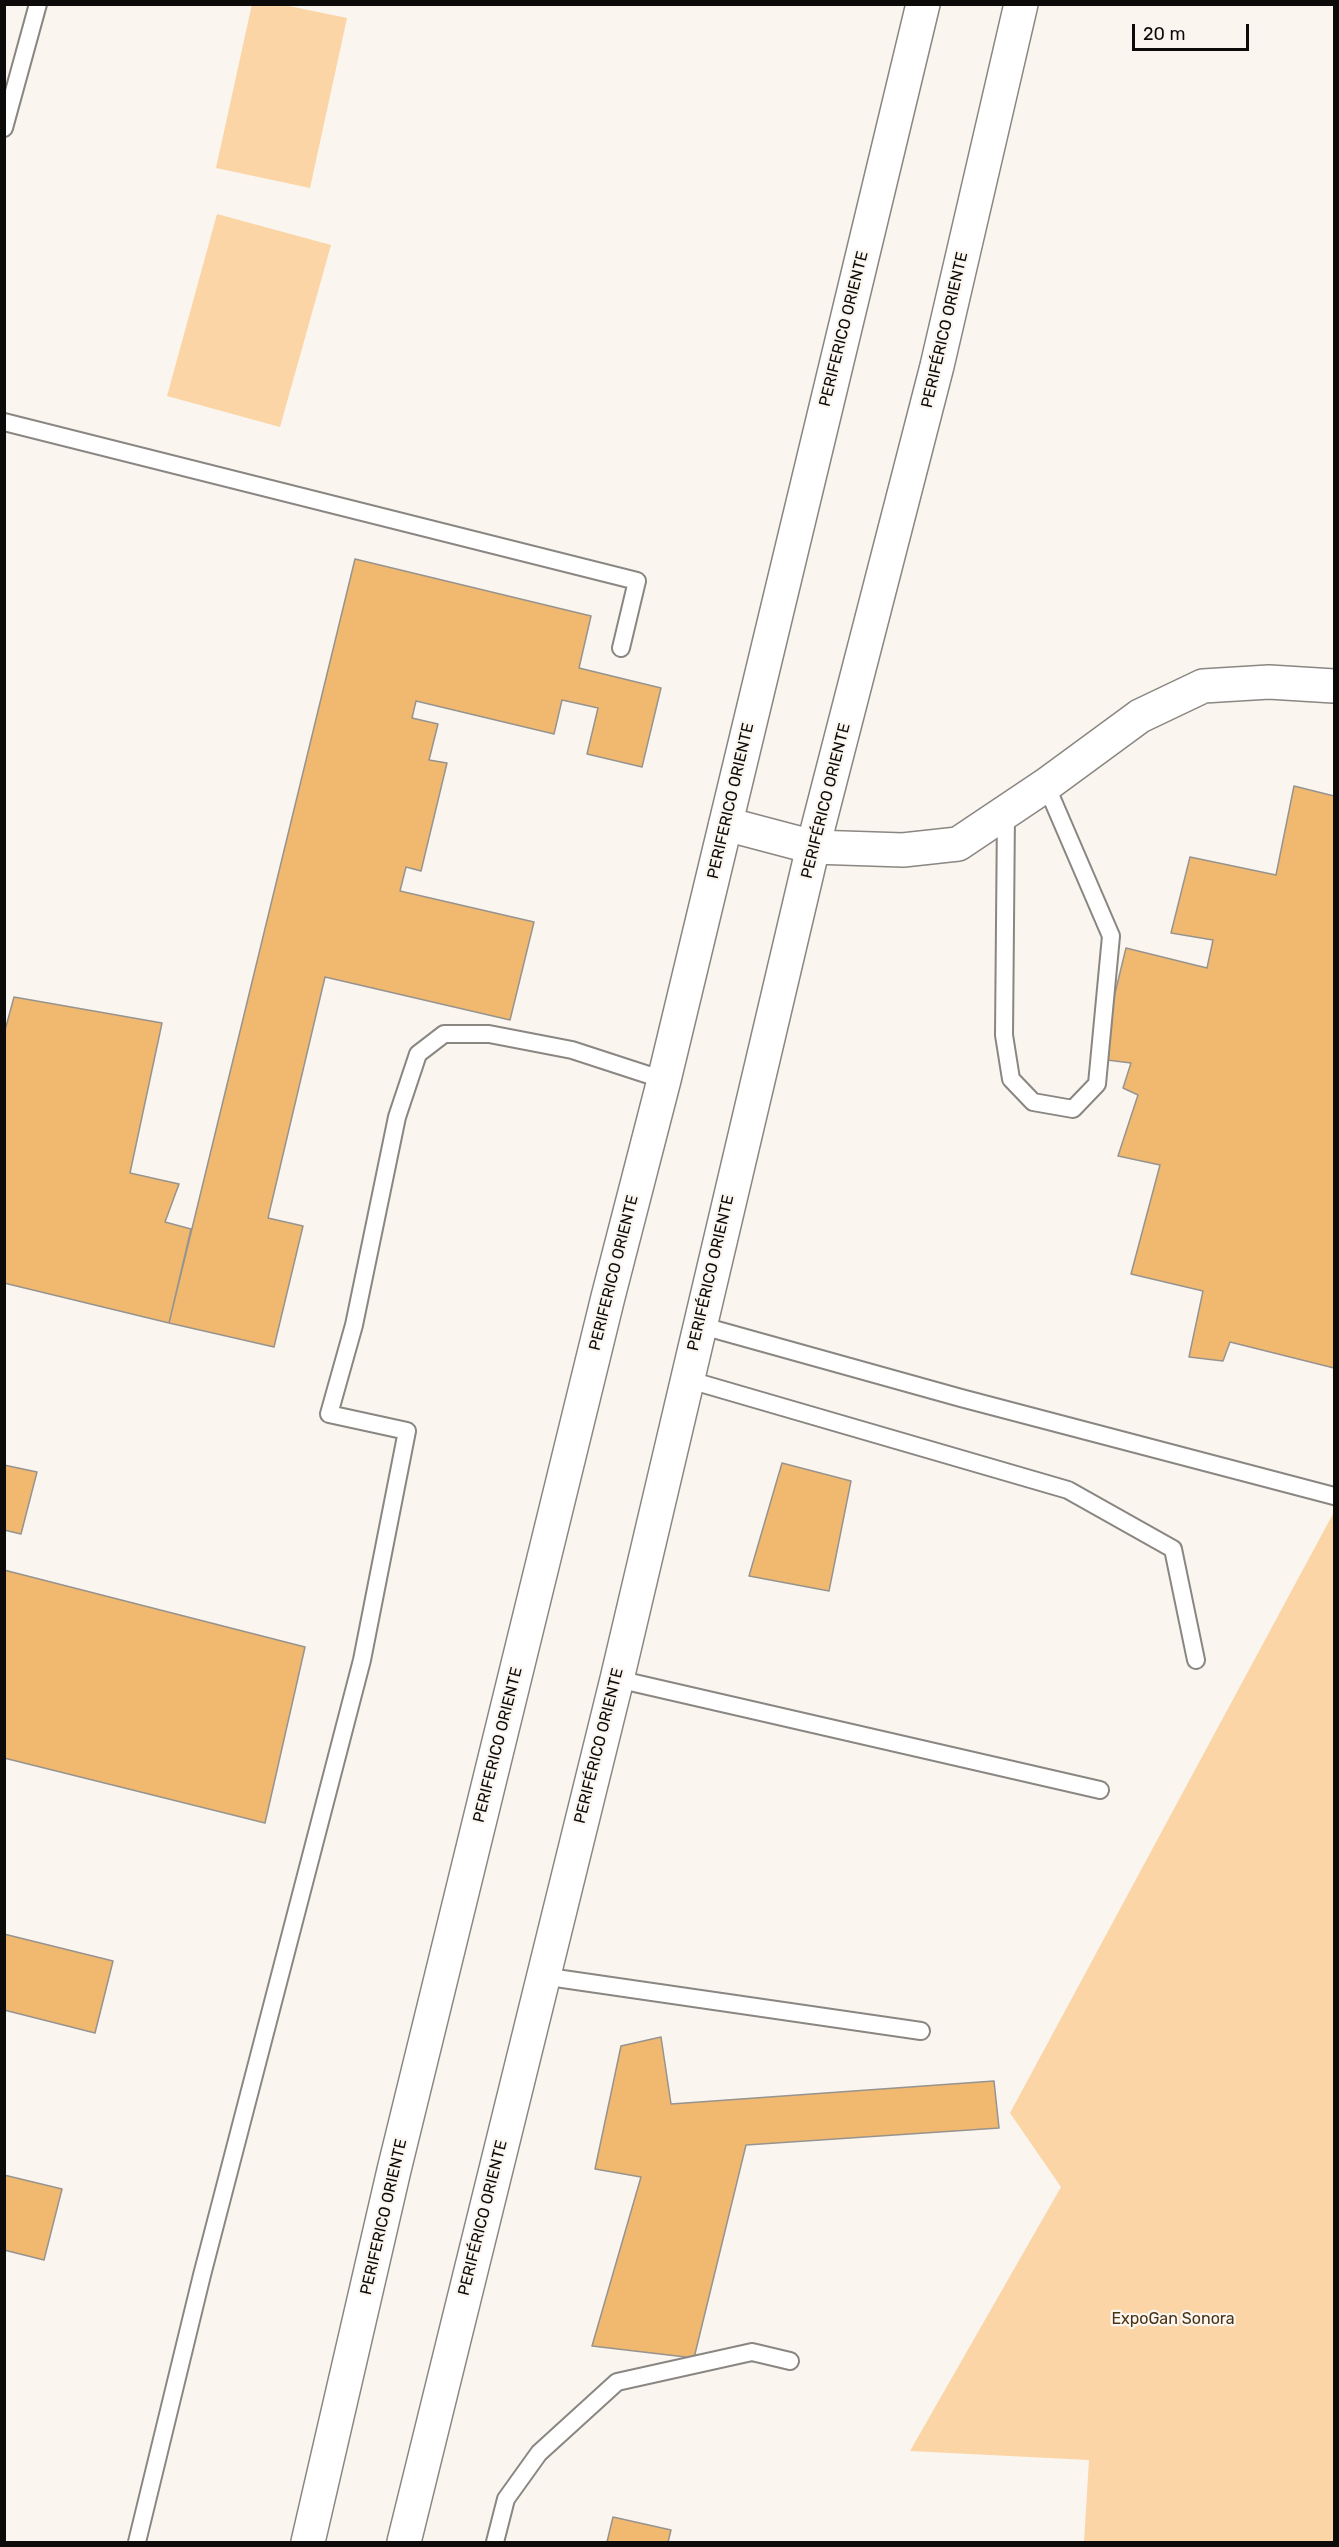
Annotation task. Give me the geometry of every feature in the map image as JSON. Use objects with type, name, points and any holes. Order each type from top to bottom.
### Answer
[{"type":"main road","name":"PERIFERICO ORIENTE","points":[[308,2542],[397,2159],[504,1717],[664,1080],[923,4]]},
{"type":"main road","name":"PERIFÉRICO ORIENTE","points":[[404,2542],[617,1679],[813,847],[938,366],[1021,4]]},
{"type":"main road","points":[[726,824],[813,847],[903,850],[958,844],[1046,785],[1140,716],[1203,686],[1269,682],[1335,686]]},
{"type":"lane","points":[[4,128],[38,4]]},
{"type":"lane","points":[[4,422],[637,581],[621,648]]},
{"type":"lane","points":[[1006,812],[1004,1035],[1011,1079],[1033,1102],[1073,1109],[1096,1084],[1111,936],[1046,785]]},
{"type":"lane","points":[[137,2542],[202,2275],[362,1660],[407,1431],[329,1414],[354,1325],[397,1117],[418,1054],[444,1034],[489,1034],[572,1050],[664,1080]]},
{"type":"lane","points":[[699,1325],[961,1398],[1335,1496]]},
{"type":"lane","points":[[686,1379],[1068,1490],[1173,1549],[1196,1660]]},
{"type":"lane","points":[[617,1679],[1100,1790]]},
{"type":"lane","points":[[542,1976],[921,2031]]},
{"type":"lane","points":[[495,2542],[506,2499],[539,2453],[617,2382],[752,2352],[790,2361]]},
{"type":"green space","points":[[252,4],[284,5],[347,18],[310,188],[216,168]]},
{"type":"green space","points":[[217,214],[331,245],[280,427],[167,396]]},
{"type":"green space","name":"ExpoGan Sonora","points":[[1334,1512],[1334,2542],[1084,2542],[1089,2460],[910,2451],[1061,2187],[1010,2113]]},
{"type":"building","points":[[355,559],[591,616],[579,668],[661,688],[642,767],[587,754],[598,708],[562,700],[554,734],[416,701],[412,718],[438,724],[429,760],[447,763],[421,871],[406,867],[400,891],[534,922],[510,1020],[325,977],[268,1218],[303,1226],[274,1347],[169,1323]]},
{"type":"building","points":[[1294,786],[1334,796],[1334,1368],[1230,1342],[1223,1361],[1189,1357],[1203,1291],[1131,1274],[1160,1165],[1118,1156],[1138,1095],[1123,1088],[1131,1063],[1099,1059],[1126,948],[1207,968],[1213,940],[1171,933],[1190,857],[1276,875]]},
{"type":"building","points":[[14,997],[162,1023],[130,1173],[179,1184],[165,1222],[191,1229],[169,1323],[4,1283],[4,1034]]},
{"type":"building","points":[[782,1463],[851,1481],[829,1591],[749,1576]]},
{"type":"building","points":[[4,1465],[37,1472],[21,1534],[4,1530]]},
{"type":"building","points":[[4,1570],[305,1647],[265,1823],[4,1758]]},
{"type":"building","points":[[4,1934],[113,1961],[95,2033],[4,2010]]},
{"type":"building","points":[[661,2037],[671,2104],[994,2081],[999,2128],[746,2145],[694,2358],[592,2346],[641,2177],[595,2169],[621,2046]]},
{"type":"building","points":[[4,2175],[62,2189],[44,2260],[4,2250]]},
{"type":"building","points":[[613,2517],[671,2530],[668,2542],[607,2542]]}]
